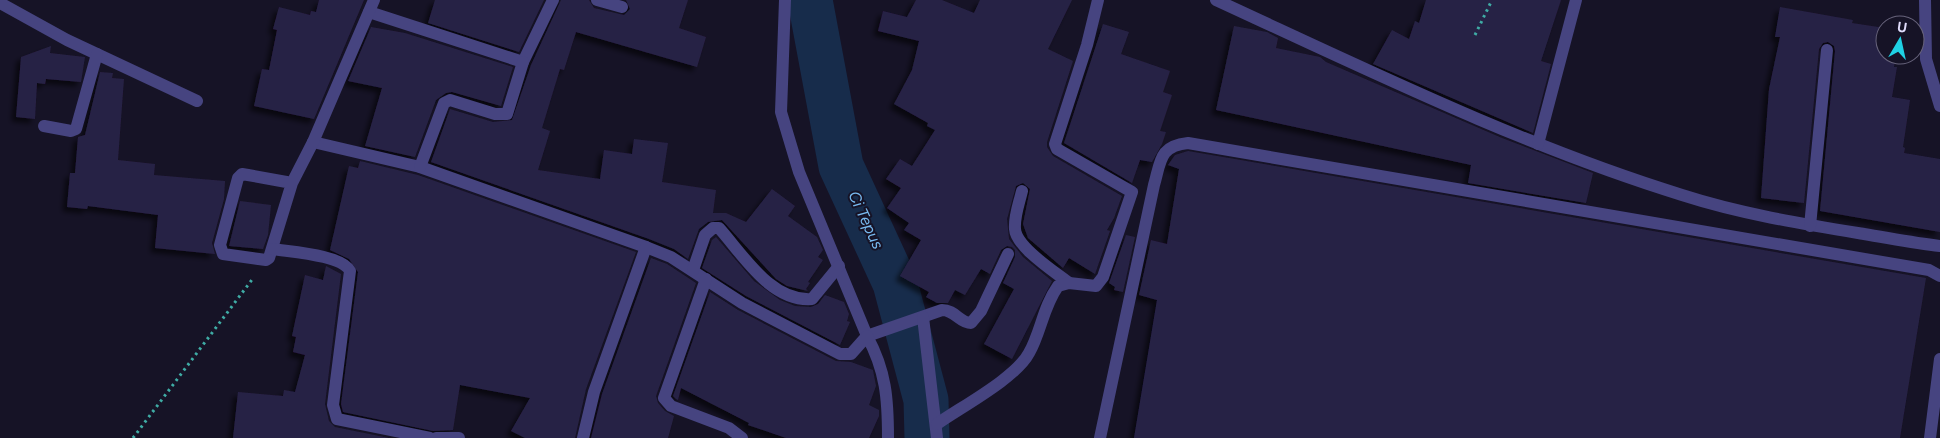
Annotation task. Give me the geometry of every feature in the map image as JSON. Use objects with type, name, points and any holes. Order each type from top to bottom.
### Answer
[{"type":"street","points":[[420,167],[444,103],[450,100],[495,114],[507,114],[523,62],[553,0]]},
{"type":"street","points":[[598,0],[622,6]]},
{"type":"street","points":[[785,0],[781,112],[799,172],[839,266],[871,334],[883,372],[888,409],[888,438]]},
{"type":"street","points":[[937,424],[1016,370],[1029,354],[1052,294],[1058,286],[1069,283],[1092,286],[1101,282],[1132,196],[1130,191],[1057,148],[1055,144],[1087,46],[1098,0]]},
{"type":"street","points":[[1216,0],[1538,144],[1594,166],[1684,196],[1810,226],[1940,246]]},
{"type":"street","points":[[1538,144],[1576,0]]},
{"type":"street","points":[[1925,0],[1926,59],[1940,106]]},
{"type":"street","points":[[0,3],[67,40],[197,102]]},
{"type":"street","points":[[266,256],[286,182],[313,142],[372,6],[523,62]]},
{"type":"street","points":[[1810,226],[1827,50]]},
{"type":"street","points":[[44,126],[71,131],[76,129],[97,54]]},
{"type":"street","points":[[313,142],[420,167],[671,257],[742,303],[840,354],[851,354],[871,334],[948,310],[964,322],[971,323],[981,311],[1008,254]]},
{"type":"street","points":[[1100,438],[1154,185],[1162,155],[1175,144],[1188,144],[1929,270],[1940,276]]},
{"type":"street","points":[[286,182],[242,174],[235,182],[220,247],[223,254],[337,260],[347,265],[350,271],[333,405],[337,419],[430,438]]},
{"type":"street","points":[[1022,191],[1016,214],[1015,231],[1023,246],[1069,283]]},
{"type":"street","points":[[693,270],[705,235],[713,228],[719,228],[773,288],[793,298],[812,299],[839,266]]},
{"type":"street","points":[[583,438],[594,392],[646,247]]},
{"type":"street","points":[[706,279],[664,398],[671,406],[729,428],[742,438]]},
{"type":"street","points":[[919,318],[937,424],[937,438]]},
{"type":"street","points":[[1930,438],[1940,359]]},
{"type":"street","points":[[436,438],[459,438]]},
{"type":"path","points":[[1474,35],[1492,0]]},
{"type":"path","points":[[133,438],[266,256]]},
{"type":"building","points":[[319,0],[364,0],[314,119],[254,106],[262,69],[269,70],[277,30],[273,29],[279,7],[310,15],[311,11],[316,12]]},
{"type":"building","points":[[435,0],[544,0],[519,52],[428,23]]},
{"type":"building","points":[[561,0],[589,0],[594,8],[624,15],[630,9],[626,0],[688,0],[679,28],[706,37],[697,67],[576,32],[564,70],[560,69],[542,128],[550,131],[538,170],[600,179],[604,150],[632,154],[634,139],[668,143],[662,182],[716,190],[713,213],[726,213],[746,222],[772,189],[795,206],[788,216],[817,237],[823,250],[818,257],[823,260],[808,282],[810,283],[806,289],[808,291],[787,286],[776,279],[722,220],[708,222],[699,229],[688,259],[674,249],[649,239],[431,162],[450,109],[493,122],[512,120],[531,65]]},
{"type":"building","points":[[916,0],[942,0],[974,13],[980,0],[1072,0],[1048,49],[1073,61],[1047,147],[1053,156],[1122,196],[1114,218],[1107,230],[1110,231],[1095,274],[1069,258],[1063,268],[1028,238],[1023,224],[1030,189],[1023,183],[1016,186],[1007,219],[1009,239],[1023,257],[1052,281],[1012,359],[984,344],[1014,289],[1003,283],[1015,257],[1015,250],[1012,247],[1007,246],[1001,250],[990,274],[981,269],[965,295],[955,290],[948,303],[937,303],[926,297],[929,292],[900,276],[921,240],[904,230],[909,223],[887,208],[901,188],[886,179],[900,159],[912,166],[935,130],[927,126],[928,123],[894,104],[912,70],[919,41],[878,31],[883,11],[907,17]]},
{"type":"building","points":[[1426,0],[1561,0],[1541,61],[1551,64],[1533,133],[1373,64],[1392,30],[1409,39],[1415,21],[1419,23]]},
{"type":"building","points":[[1780,7],[1853,20],[1852,23],[1875,26],[1875,65],[1894,65],[1894,67],[1897,67],[1892,97],[1910,100],[1903,147],[1905,148],[1904,153],[1940,159],[1940,232],[1820,211],[1835,51],[1834,46],[1828,42],[1823,43],[1819,49],[1804,203],[1761,198],[1769,89],[1780,37],[1775,37]]},
{"type":"building","points":[[1103,24],[1129,32],[1121,54],[1170,71],[1163,92],[1172,95],[1160,131],[1166,132],[1162,144],[1152,162],[1140,160],[1132,183],[1064,143]]},
{"type":"building","points":[[1234,26],[1267,32],[1278,38],[1276,48],[1320,57],[1326,62],[1502,138],[1593,173],[1586,203],[1468,183],[1471,165],[1216,110]]},
{"type":"building","points":[[371,27],[405,33],[513,67],[501,106],[452,92],[446,93],[436,100],[415,157],[365,146],[382,88],[348,81]]},
{"type":"building","points":[[51,46],[50,53],[85,57],[81,82],[46,79],[45,84],[37,83],[35,119],[16,117],[21,57]]},
{"type":"building","points":[[100,72],[113,73],[112,78],[124,79],[118,160],[155,164],[154,175],[225,181],[224,199],[212,243],[215,254],[155,248],[158,215],[88,206],[87,209],[67,207],[70,173],[75,173],[78,137],[85,135]]},
{"type":"building","points":[[1188,151],[1926,278],[1900,438],[1134,438],[1157,300],[1139,295],[1151,240],[1167,244],[1179,169],[1168,165],[1175,155]]},
{"type":"building","points":[[360,161],[418,175],[636,252],[586,389],[575,438],[525,438],[511,431],[530,398],[460,385],[453,430],[433,431],[343,412],[341,404],[358,272],[349,259],[330,250],[349,166],[358,168]]},
{"type":"building","points":[[240,201],[271,205],[268,235],[263,249],[229,246]]},
{"type":"building","points":[[1126,235],[1135,237],[1123,292],[1114,290],[1115,287],[1109,283]]},
{"type":"building","points":[[716,237],[754,281],[780,300],[795,306],[811,307],[818,304],[825,295],[844,302],[849,314],[847,321],[850,322],[840,345],[746,296],[702,268],[712,240]]},
{"type":"building","points":[[651,258],[667,264],[696,283],[656,396],[658,403],[665,411],[674,416],[668,438],[591,438],[602,394]]},
{"type":"building","points":[[326,266],[341,274],[325,404],[329,421],[335,427],[389,438],[233,438],[238,392],[283,396],[284,390],[295,392],[305,355],[293,352],[296,337],[292,336],[305,275],[323,280]]},
{"type":"building","points":[[710,292],[738,310],[836,361],[851,362],[873,370],[876,386],[869,405],[879,410],[879,416],[869,438],[786,438],[748,425],[749,423],[681,388],[678,400],[676,399],[673,396]]},
{"type":"waterway","name":"Ci Tepus","points":[[810,0],[841,166],[895,283],[926,400],[927,438]]}]
